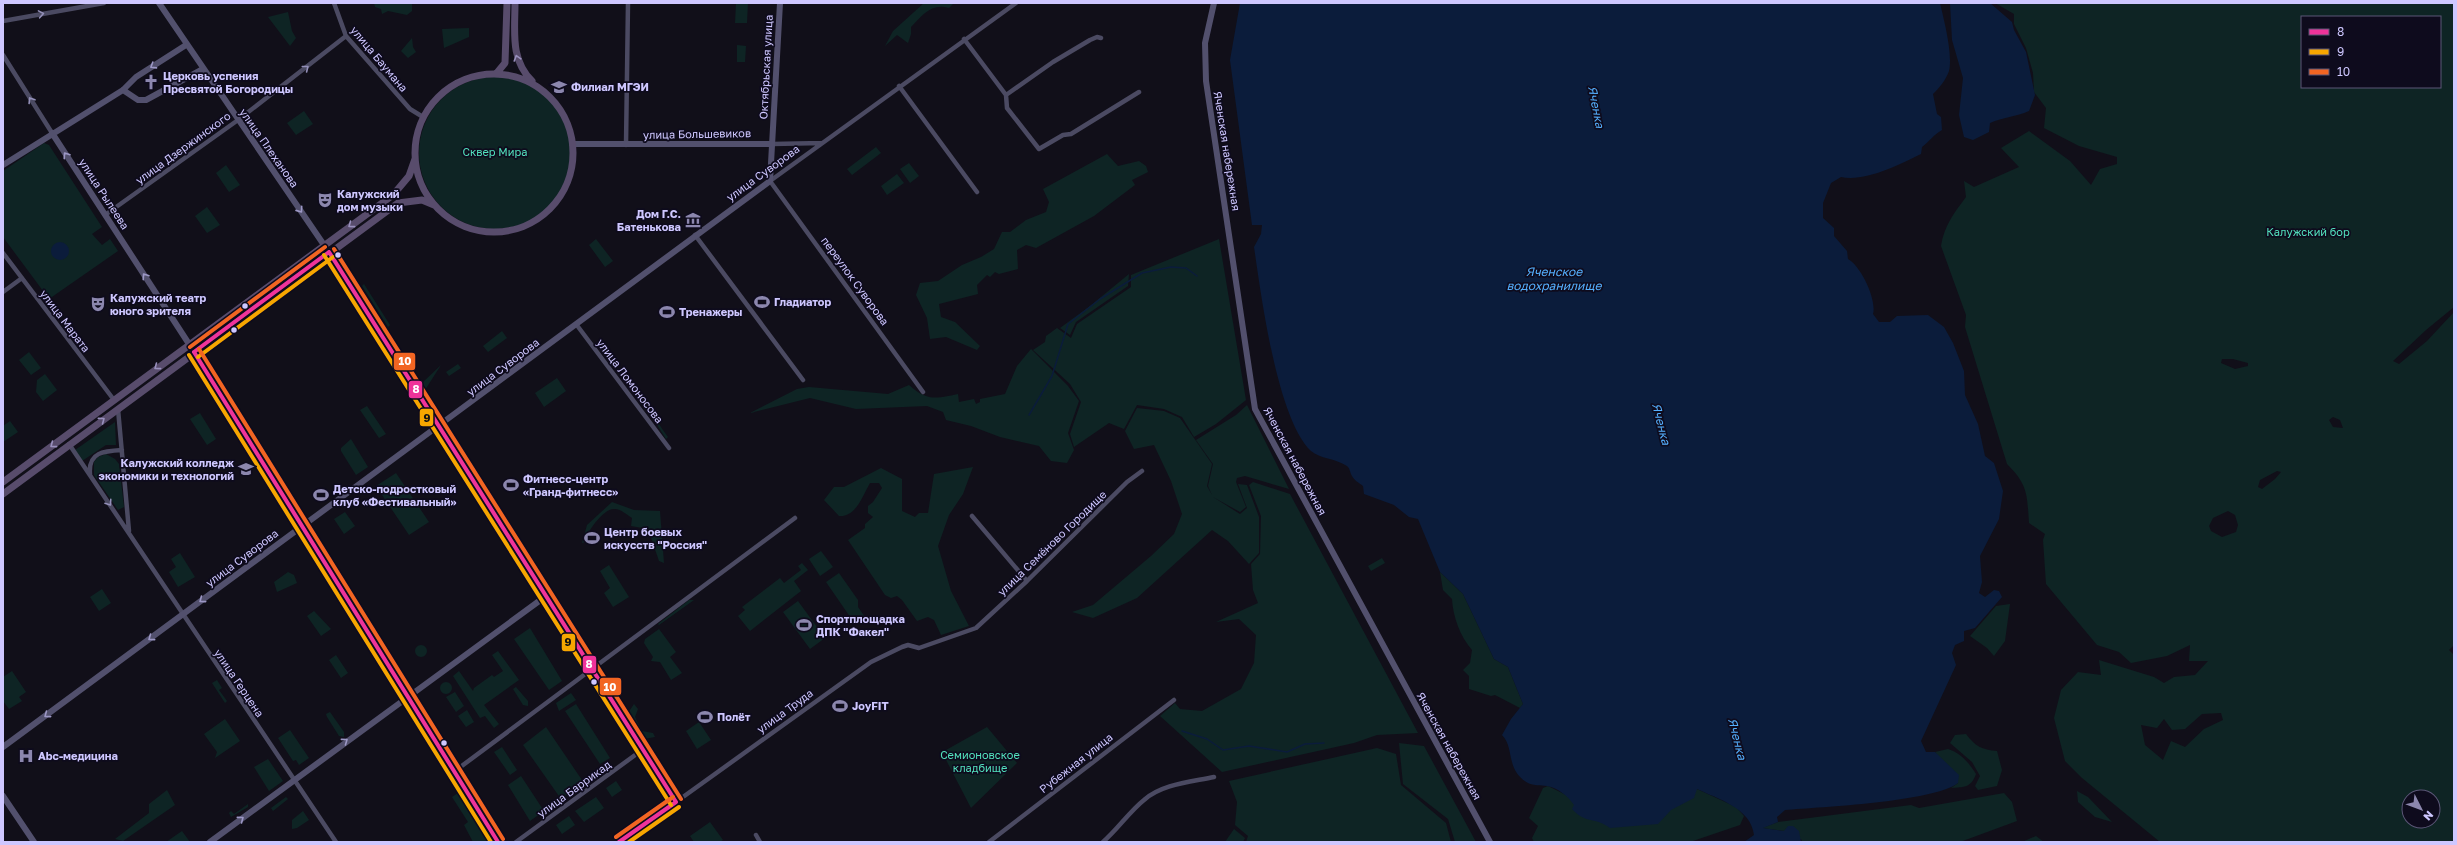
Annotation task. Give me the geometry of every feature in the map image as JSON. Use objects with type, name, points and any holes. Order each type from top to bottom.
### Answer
[{"type":"main road","points":[[496,74],[505,63],[507,3]]},
{"type":"main road","points":[[3,494],[329,252],[398,203],[422,200],[434,205],[448,217],[476,230],[499,231],[522,227],[542,215],[558,198],[571,170],[572,144],[566,119],[551,98],[518,63],[514,50],[515,3]]},
{"type":"main road","points":[[3,482],[398,191],[409,176],[415,159],[417,135],[423,117],[440,95],[452,86],[466,79],[496,74],[511,75],[540,88]]},
{"type":"main road","points":[[415,159],[420,181],[434,205]]},
{"type":"main road","points":[[324,245],[329,252]]},
{"type":"main road","points":[[189,344],[194,352]]},
{"type":"street","points":[[3,21],[104,3]]},
{"type":"street","name":"улица Плеханова","points":[[159,3],[186,45],[324,245]]},
{"type":"street","name":"улица Баумана","points":[[334,3],[346,36],[410,109],[423,117]]},
{"type":"street","points":[[626,145],[628,3]]},
{"type":"street","name":"Октябрьская улица","points":[[770,181],[780,3]]},
{"type":"street","name":"улица Суворова","points":[[3,748],[695,236],[899,86],[1016,3]]},
{"type":"street","name":"Яченская набережная","points":[[1214,3],[1205,43],[1206,81],[1255,409],[1490,842]]},
{"type":"street","name":"улица Дзержинского","points":[[106,215],[238,120],[346,36]]},
{"type":"street","points":[[1006,95],[1053,62],[1090,40],[1096,37],[1101,38]]},
{"type":"street","points":[[964,39],[1006,95],[1007,108],[1039,149],[1063,135],[1071,134],[1139,92]]},
{"type":"street","points":[[4,162],[123,90],[136,77],[186,45]]},
{"type":"street","name":"улица Рылеева","points":[[3,55],[189,344]]},
{"type":"street","points":[[123,90],[138,100],[146,100],[203,69]]},
{"type":"street","points":[[899,86],[976,192]]},
{"type":"street","name":"улица Большевиков","points":[[572,144],[626,145],[822,143]]},
{"type":"street","name":"переулок Суворова","points":[[770,181],[923,392]]},
{"type":"street","points":[[695,236],[804,380]]},
{"type":"street","points":[[329,252],[676,802]]},
{"type":"street","name":"улица Марата","points":[[3,253],[114,400]]},
{"type":"street","points":[[3,292],[22,278]]},
{"type":"street","name":"улица Ломоносова","points":[[576,324],[669,448]]},
{"type":"street","points":[[194,352],[301,527],[498,842]]},
{"type":"street","name":"улица Герцена","points":[[118,408],[129,532]]},
{"type":"street","name":"улица Герцена","points":[[69,444],[129,532],[182,615],[336,842]]},
{"type":"street","points":[[90,474],[91,462],[99,452],[122,450]]},
{"type":"street","name":"улица Семёново Городище","points":[[976,628],[1028,581],[1127,482],[1142,471]]},
{"type":"street","points":[[972,516],[1028,581]]},
{"type":"street","points":[[455,771],[795,518]]},
{"type":"street","points":[[210,842],[294,779],[546,596]]},
{"type":"street","name":"улица Труда","points":[[619,842],[871,662],[906,645],[919,648],[976,628]]},
{"type":"street","name":"Рубежная улица","points":[[989,842],[1174,700]]},
{"type":"street","name":"улица Баррикад","points":[[516,842],[642,750]]},
{"type":"street","points":[[1103,842],[1144,799],[1154,792],[1184,783],[1214,777]]},
{"type":"street","points":[[3,796],[34,842]]},
{"type":"street","points":[[756,835],[760,842]]},
{"type":"green space","points":[[374,3],[412,3],[412,11],[407,15],[388,11],[382,14],[381,9],[375,7]]},
{"type":"green space","points":[[736,3],[748,3],[747,23],[735,23]]},
{"type":"green space","points":[[924,3],[954,3],[949,8],[937,7],[924,14],[911,27],[911,34],[908,43],[897,35],[885,46],[893,31]]},
{"type":"green space","name":"Калужский бор","points":[[1995,3],[2454,3],[2454,307],[2426,330],[2393,361],[2399,364],[2427,341],[2454,312],[2454,645],[2449,650],[2454,655],[2454,842],[2160,842],[2082,778],[2065,761],[2054,718],[2061,690],[2078,672],[2101,675],[2099,660],[2154,677],[2164,683],[2174,677],[2195,675],[2208,661],[2189,661],[2190,645],[2167,656],[2131,663],[2119,652],[2097,645],[2046,584],[2043,540],[2045,534],[2029,523],[2028,504],[2025,490],[2019,478],[2007,464],[1965,327],[1966,315],[1941,246],[1947,226],[1966,197],[1964,181],[1974,187],[2019,167],[2001,148],[2029,131],[2070,161],[2091,185],[2100,169],[2117,164],[2117,157],[2079,146],[2044,128],[2046,108],[2034,92],[2033,73],[2026,48],[2014,24],[2014,14]],"holes":[[[2222,359],[2233,359],[2248,363],[2248,366],[2235,369],[2221,363]],[[2333,417],[2340,420],[2343,428],[2333,427],[2329,420]],[[2277,471],[2281,472],[2275,479],[2262,489],[2258,487],[2260,480]],[[2228,511],[2235,515],[2238,525],[2236,532],[2222,537],[2211,531],[2209,526],[2213,518]],[[2221,713],[2223,720],[2204,729],[2185,747],[2171,741],[2163,760],[2145,745],[2141,725],[2157,728],[2164,719],[2172,730],[2185,729],[2202,714]]]},
{"type":"green space","points":[[288,12],[292,31],[296,38],[290,46],[268,17]]},
{"type":"green space","points":[[469,28],[469,37],[444,48],[442,29]]},
{"type":"green space","points":[[412,38],[413,47],[416,52],[408,58],[401,51]]},
{"type":"green space","points":[[737,45],[746,46],[745,62],[737,62]]},
{"type":"green space","name":"Сквер Мира","points":[[495,77],[524,83],[531,86],[549,99],[562,117],[565,124],[571,153],[565,182],[562,189],[549,207],[531,220],[524,223],[495,229],[466,223],[459,220],[441,207],[428,189],[425,182],[419,153],[425,124],[428,117],[441,99],[459,86],[466,83]]},
{"type":"green space","points":[[304,111],[313,124],[296,135],[287,123]]},
{"type":"green space","points":[[44,143],[49,145],[102,227],[92,234],[102,245],[110,239],[118,251],[49,299],[3,237],[3,171]]},
{"type":"green space","points":[[876,147],[881,153],[852,175],[847,169]]},
{"type":"green space","points":[[1107,154],[1118,166],[1139,161],[1146,166],[1148,172],[1132,180],[1135,185],[1094,216],[1036,248],[1026,245],[1017,250],[1018,269],[999,274],[995,272],[990,277],[987,275],[977,285],[978,294],[939,304],[941,317],[955,322],[980,346],[977,350],[946,337],[930,339],[927,318],[916,295],[920,283],[938,281],[962,265],[981,257],[994,249],[1002,232],[1010,232],[1026,220],[1046,212],[1049,202],[1043,189]]},
{"type":"green space","points":[[909,163],[919,176],[910,183],[900,169]]},
{"type":"green space","points":[[226,165],[240,185],[229,192],[216,173]]},
{"type":"green space","points":[[897,174],[904,183],[887,195],[881,186]]},
{"type":"green space","points":[[207,207],[220,225],[207,233],[195,216]]},
{"type":"green space","points":[[596,239],[613,261],[605,267],[589,245]]},
{"type":"green space","points":[[1219,239],[1246,400],[1216,424],[1194,437],[1182,417],[1164,409],[1137,405],[1124,429],[1109,423],[1074,447],[1070,434],[1081,402],[1070,384],[1033,350],[1045,342],[1046,336],[1057,328],[1071,338],[1077,324],[1131,287],[1131,275]]},
{"type":"green space","points":[[1129,274],[1128,286],[1076,322],[1070,335],[1060,328],[1090,306]]},
{"type":"green space","points":[[364,284],[390,325],[388,327],[362,286]]},
{"type":"green space","points":[[350,289],[385,344],[382,346],[347,290]]},
{"type":"green space","points":[[502,331],[507,338],[488,352],[483,346]]},
{"type":"green space","points":[[1031,349],[1068,386],[1079,401],[1068,433],[1074,450],[1067,463],[1051,461],[1039,446],[1000,437],[971,426],[946,420],[943,412],[927,406],[856,409],[810,398],[750,413],[797,389],[809,387],[888,394],[909,385],[926,396],[937,398],[958,394],[959,402],[974,399],[976,404],[980,402],[980,399],[1005,394],[1017,366]]},
{"type":"green space","points":[[29,352],[41,368],[31,375],[19,360]]},
{"type":"green space","points":[[458,364],[461,368],[449,376],[446,372]]},
{"type":"green space","points":[[441,365],[425,390],[421,384]]},
{"type":"green space","points":[[45,374],[57,390],[43,401],[36,392],[37,380]]},
{"type":"green space","points":[[557,378],[566,391],[544,407],[535,393]]},
{"type":"green space","points":[[635,386],[668,437],[666,439],[634,388]]},
{"type":"green space","points":[[1247,405],[1289,489],[1245,476],[1237,478],[1236,482],[1246,507],[1240,512],[1213,497],[1240,514],[1247,508],[1238,484],[1247,485],[1259,517],[1259,553],[1249,564],[1228,541],[1212,530],[1137,598],[1093,618],[1072,612],[1093,605],[1151,556],[1174,534],[1182,514],[1171,481],[1154,445],[1134,449],[1125,431],[1137,408],[1164,411],[1180,418],[1212,464],[1207,486],[1212,495],[1208,486],[1213,464],[1196,440],[1236,415]]},
{"type":"green space","points":[[367,406],[386,434],[379,438],[360,410]]},
{"type":"green space","points":[[200,413],[216,439],[207,445],[190,419]]},
{"type":"green space","points":[[10,421],[18,432],[3,442],[3,426]]},
{"type":"green space","points":[[115,422],[116,445],[106,445],[82,461],[75,450]]},
{"type":"green space","points":[[351,439],[368,467],[356,475],[341,451],[341,448]]},
{"type":"green space","points":[[106,454],[115,459],[119,464],[124,507],[118,510],[94,475],[94,462],[98,457]]},
{"type":"green space","points":[[973,467],[963,494],[949,515],[938,546],[951,591],[969,626],[941,635],[934,620],[928,617],[917,621],[902,600],[897,596],[891,598],[885,595],[848,540],[865,528],[865,524],[873,517],[868,513],[868,506],[873,502],[882,488],[879,483],[870,483],[858,505],[854,510],[845,515],[839,516],[824,500],[834,487],[844,487],[881,468],[902,479],[902,511],[915,517],[919,513],[928,513],[934,474]]},
{"type":"green space","points":[[396,473],[429,522],[409,535],[376,486]]},
{"type":"green space","points":[[1253,482],[1290,494],[1418,733],[1377,735],[1354,743],[1222,772],[1160,716],[1175,703],[1180,709],[1202,711],[1241,689],[1254,663],[1256,635],[1239,619],[1216,622],[1258,603],[1253,590],[1251,564],[1260,554],[1261,516],[1249,485]]},
{"type":"green space","points":[[612,502],[634,510],[660,511],[664,563],[659,561],[648,529],[631,526],[632,518],[617,509],[611,509],[601,516],[592,527],[585,542],[582,543],[587,525]]},
{"type":"green space","points":[[345,512],[355,526],[344,534],[334,519]]},
{"type":"green space","points":[[821,551],[833,567],[820,576],[809,559]]},
{"type":"green space","points":[[180,553],[195,577],[178,587],[169,572],[176,567],[171,559]]},
{"type":"green space","points":[[1382,558],[1385,563],[1371,571],[1368,566]]},
{"type":"green space","points":[[802,563],[808,570],[794,581],[801,591],[750,631],[738,616],[745,610],[742,607],[780,578],[784,583],[801,570],[798,566]]},
{"type":"green space","points":[[609,565],[629,597],[613,607],[604,593],[610,588],[600,571]]},
{"type":"green space","points":[[288,572],[294,575],[297,583],[277,592],[274,582]]},
{"type":"green space","points":[[1440,572],[1463,594],[1494,659],[1508,667],[1523,704],[1520,708],[1495,695],[1491,696],[1469,689],[1469,676],[1463,670],[1470,663],[1472,650],[1464,639],[1458,626],[1452,599],[1443,590]]},
{"type":"green space","points":[[839,573],[858,600],[858,607],[865,617],[855,624],[826,582]]},
{"type":"green space","points":[[102,589],[111,603],[99,611],[90,597]]},
{"type":"green space","points":[[689,600],[694,600],[659,625],[658,624]]},
{"type":"green space","name":"Спортплощадка ДПК \"Факел\"","points":[[798,601],[825,638],[810,649],[783,612]]},
{"type":"green space","points":[[2010,604],[2005,641],[1994,656],[1987,648],[1970,636],[1996,606]]},
{"type":"green space","points":[[314,611],[331,629],[321,636],[307,616]]},
{"type":"green space","points":[[530,628],[562,681],[549,690],[514,639]]},
{"type":"green space","points":[[659,629],[676,652],[670,657],[682,673],[671,680],[660,662],[651,661],[653,657],[644,643],[645,639]]},
{"type":"green space","points":[[419,645],[423,645],[427,651],[423,657],[419,657],[415,653],[415,649]]},
{"type":"green space","points":[[498,651],[519,680],[484,705],[499,724],[494,728],[485,716],[480,718],[453,676],[459,671],[473,691],[474,688],[492,675],[494,677],[503,671],[492,655]]},
{"type":"green space","points":[[336,655],[348,673],[341,678],[329,660]]},
{"type":"green space","points":[[12,671],[26,692],[19,697],[22,701],[9,709],[3,701],[3,677]]},
{"type":"green space","points":[[217,680],[222,688],[219,690],[227,701],[225,703],[212,683]]},
{"type":"green space","points":[[444,682],[448,682],[452,688],[448,694],[444,694],[440,690],[440,686]]},
{"type":"green space","points":[[516,687],[528,701],[528,706],[523,705],[513,689]]},
{"type":"green space","points":[[455,692],[464,706],[456,712],[446,697]]},
{"type":"green space","points":[[571,693],[576,700],[559,711],[556,703]]},
{"type":"green space","points":[[576,704],[610,758],[600,764],[565,711]]},
{"type":"green space","points":[[634,704],[638,709],[635,717],[642,731],[653,733],[655,737],[644,739],[628,713]]},
{"type":"green space","points":[[467,710],[474,722],[466,727],[458,716]]},
{"type":"green space","points":[[330,712],[344,732],[344,737],[339,736],[327,717],[326,714]]},
{"type":"green space","points":[[225,719],[240,741],[215,758],[217,752],[204,734]]},
{"type":"green space","points":[[699,722],[711,740],[697,749],[686,731]]},
{"type":"green space","points":[[546,727],[584,783],[561,799],[523,745]]},
{"type":"green space","name":"Семионовское кладбище","points":[[987,727],[1017,763],[971,808],[944,756],[948,754],[946,750]]},
{"type":"green space","points":[[290,730],[309,758],[299,765],[296,760],[293,761],[278,738]]},
{"type":"green space","points":[[1966,734],[1979,747],[1997,751],[2002,770],[1997,786],[1978,790],[1975,786],[1980,776],[1972,762],[1950,743],[1955,735]]},
{"type":"green space","points":[[1399,743],[1424,746],[1476,842],[1455,842],[1448,819],[1403,784]]},
{"type":"green space","points":[[502,747],[517,770],[510,775],[494,752]]},
{"type":"green space","points":[[1377,748],[1396,754],[1401,785],[1446,823],[1451,842],[1246,842],[1248,836],[1235,825],[1237,802],[1229,781]]},
{"type":"green space","points":[[1948,749],[1957,753],[1964,759],[1976,774],[1972,782],[1966,786],[1951,788],[1958,783],[1935,752]]},
{"type":"green space","points":[[268,759],[283,781],[269,791],[254,767]]},
{"type":"green space","points":[[521,776],[544,811],[530,821],[508,785]]},
{"type":"green space","points":[[616,781],[622,790],[612,797],[606,788]]},
{"type":"green space","points":[[1548,786],[1568,796],[1697,789],[1736,807],[1744,816],[1740,825],[1690,842],[1534,842],[1532,838],[1538,826],[1529,818],[1543,788]]},
{"type":"green space","points":[[167,790],[175,805],[123,841],[115,839],[149,813],[149,804]]},
{"type":"green space","points":[[2077,791],[2088,797],[2112,822],[2095,817],[2078,802]]},
{"type":"green space","points":[[458,793],[489,842],[473,842],[464,825],[468,822],[452,797]]},
{"type":"green space","points":[[2004,793],[2012,802],[2017,821],[1960,842],[1801,842],[1802,840],[1784,831],[1762,828],[1778,822],[1911,805],[1919,808]]},
{"type":"green space","points":[[286,797],[288,799],[273,811],[271,808]]},
{"type":"green space","points":[[596,797],[604,808],[584,822],[575,811]]},
{"type":"green space","points":[[248,804],[248,807],[231,817],[229,813],[231,811],[234,814]]},
{"type":"green space","points":[[303,811],[309,820],[297,828],[292,829],[292,820]]},
{"type":"green space","points":[[569,816],[575,825],[562,834],[556,825]]},
{"type":"green space","points":[[710,822],[723,840],[720,842],[694,842],[690,836]]},
{"type":"green space","points":[[1234,829],[1245,838],[1243,842],[1225,842]]},
{"type":"green space","points":[[182,831],[190,842],[166,842]]},
{"type":"green space","points":[[2036,836],[2044,842],[2022,842]]},
{"type":"water","name":"Яченское водохранилище","points":[[1240,3],[1940,3],[1948,37],[1950,56],[1948,74],[1933,94],[1937,114],[1941,117],[1942,130],[1922,147],[1921,154],[1882,172],[1861,177],[1841,177],[1831,183],[1823,203],[1823,218],[1834,228],[1834,236],[1847,251],[1848,259],[1863,276],[1873,300],[1873,314],[1879,322],[1890,322],[1897,316],[1928,315],[1944,327],[1953,343],[1964,371],[1965,395],[1978,424],[1985,456],[1994,463],[2003,491],[1999,519],[1980,556],[1982,582],[1979,593],[1985,597],[1994,590],[1999,591],[2002,597],[1975,628],[1964,631],[1964,641],[1955,645],[1952,653],[1956,665],[1921,741],[1926,752],[1935,752],[1959,775],[1958,783],[1925,795],[1902,799],[1785,810],[1777,817],[1778,822],[1763,828],[1784,831],[1788,826],[1793,826],[1799,831],[1801,842],[1744,842],[1754,835],[1752,826],[1747,818],[1732,806],[1697,789],[1694,798],[1671,810],[1658,824],[1610,828],[1604,824],[1586,819],[1577,814],[1572,809],[1574,805],[1572,802],[1559,791],[1547,786],[1530,784],[1521,778],[1513,766],[1506,740],[1502,735],[1511,719],[1523,704],[1508,667],[1494,659],[1463,594],[1440,572],[1418,519],[1409,517],[1394,505],[1364,494],[1363,486],[1351,475],[1347,466],[1338,461],[1319,456],[1311,451],[1299,435],[1289,412],[1272,355],[1266,324],[1254,247],[1261,234],[1262,225],[1252,225],[1230,60]]},
{"type":"water","points":[[1950,3],[1990,3],[2012,22],[2014,30],[2026,52],[2035,95],[2029,111],[1990,123],[1989,132],[1973,140],[1964,137],[1959,115],[1963,78],[1952,40]]},
{"type":"water","points":[[60,242],[66,245],[69,251],[66,257],[60,260],[54,257],[51,251],[54,245]]},
{"type":"waterway","points":[[1029,415],[1052,376],[1068,324],[1100,299],[1142,273],[1171,267],[1186,268],[1197,276]]},
{"type":"waterway","points":[[1182,731],[1207,739],[1223,750],[1249,746],[1287,752],[1305,744],[1324,743]]},
{"type":"transit line","name":"10","points":[[190,347],[325,247]]},
{"type":"transit line","name":"10","points":[[334,249],[681,799]]},
{"type":"transit line","name":"8","points":[[329,252],[676,802]]},
{"type":"transit line","name":"8","points":[[194,352],[329,252]]},
{"type":"transit line","name":"9","points":[[324,255],[671,805]]},
{"type":"transit line","name":"9","points":[[198,357],[333,257]]},
{"type":"transit line","name":"10","points":[[199,349],[503,839]]},
{"type":"transit line","name":"8","points":[[194,352],[498,842]]},
{"type":"transit line","name":"9","points":[[189,355],[491,842]]},
{"type":"transit line","name":"10","points":[[616,837],[673,797]]},
{"type":"transit line","name":"8","points":[[619,842],[676,802]]},
{"type":"transit line","name":"9","points":[[629,842],[679,807]]},
{"type":"place","name":"Церковь успения Пресвятой Богородицы","points":[[151,82]]},
{"type":"place","name":"Филиал МГЭИ","points":[[559,87]]},
{"type":"place","name":"Калужский дом музыки","points":[[325,200]]},
{"type":"place","name":"Дом Г.С. Батенькова","points":[[693,220]]},
{"type":"place","name":"Гладиатор","points":[[762,302]]},
{"type":"place","name":"Калужский театр юного зрителя","points":[[98,304]]},
{"type":"place","name":"Тренажеры","points":[[667,312]]},
{"type":"place","name":"Калужский колледж экономики и технологий","points":[[246,469]]},
{"type":"place","name":"Фитнесс-центр «Гранд-фитнесс»","points":[[511,485]]},
{"type":"place","name":"Детско-подростковый клуб «Фестивальный»","points":[[321,495]]},
{"type":"place","name":"Центр боевых искусств \"Россия\"","points":[[592,538]]},
{"type":"place","name":"Спортплощадка ДПК \"Факел\"","points":[[804,625]]},
{"type":"place","name":"JoyFIT","points":[[840,706]]},
{"type":"place","name":"Полёт","points":[[705,717]]},
{"type":"place","name":"Abc-медицина","points":[[26,756]]},
{"type":"water label","name":"Яченка","points":[[1596,107]]},
{"type":"water label","name":"Яченка","points":[[1661,424]]},
{"type":"water label","name":"Яченка","points":[[1737,739]]}]
